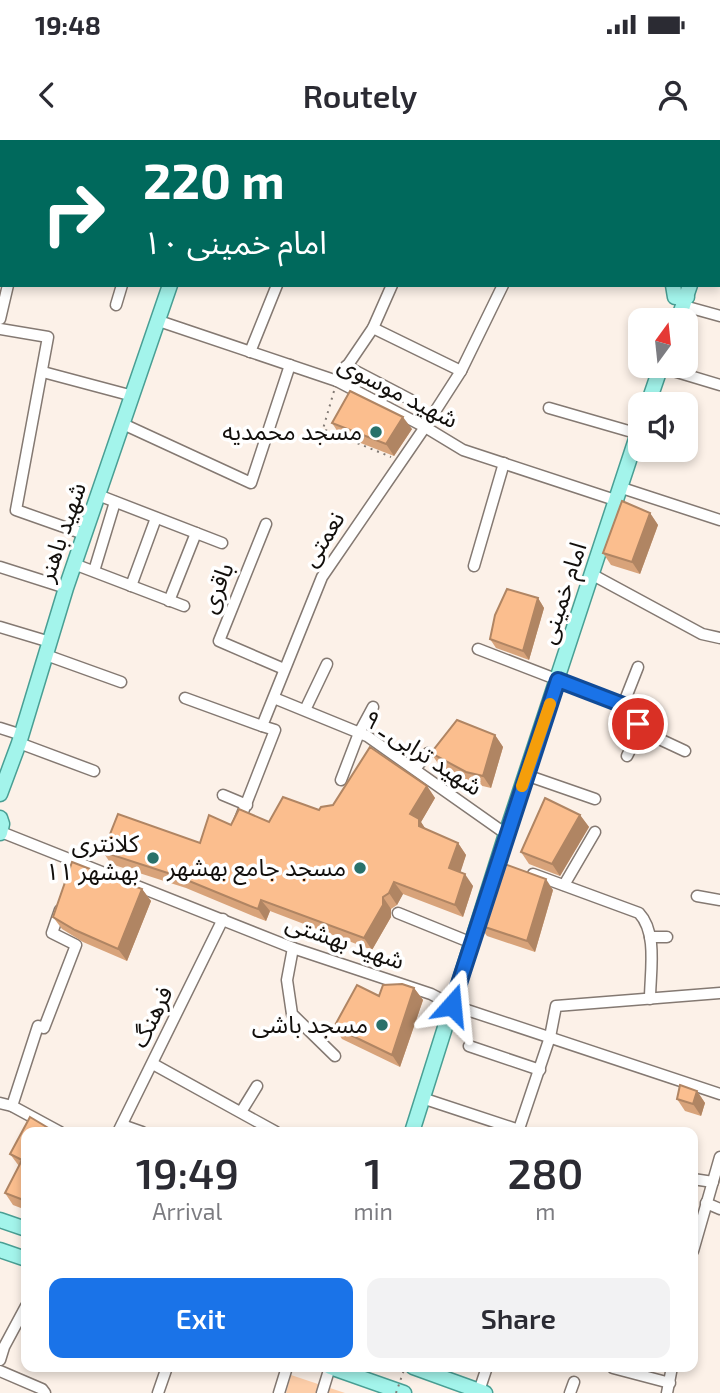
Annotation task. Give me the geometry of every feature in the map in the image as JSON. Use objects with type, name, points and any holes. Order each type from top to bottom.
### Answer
[{"type":"main road","name":"شهید باهنر","points":[[0,794],[20,739],[66,588],[169,287]]},
{"type":"main road","points":[[673,287],[675,297],[687,296]]},
{"type":"main road","name":"امام خمینی","points":[[413,1127],[472,943],[507,865],[506,834],[630,462]]},
{"type":"main road","points":[[0,818],[0,833]]},
{"type":"main road","points":[[0,1220],[21,1227]]},
{"type":"main road","points":[[0,1250],[21,1257]]},
{"type":"main road","points":[[344,1372],[404,1393]]},
{"type":"main road","points":[[426,1372],[482,1392]]},
{"type":"street","points":[[0,319],[8,287]]},
{"type":"street","points":[[116,305],[121,287]]},
{"type":"street","points":[[250,352],[276,287]]},
{"type":"street","points":[[337,381],[373,328],[391,287]]},
{"type":"street","name":"نعمتی","points":[[262,726],[322,577],[461,370],[502,287]]},
{"type":"street","points":[[687,296],[720,316]]},
{"type":"street","name":"شهید موسوی","points":[[159,321],[337,381],[425,426],[463,450],[720,520]]},
{"type":"street","points":[[373,328],[461,370]]},
{"type":"street","points":[[0,329],[48,337],[16,510],[85,534]]},
{"type":"street","points":[[123,424],[251,483],[290,365]]},
{"type":"street","points":[[345,366],[411,400]]},
{"type":"street","points":[[43,372],[133,396]]},
{"type":"street","points":[[698,378],[720,385]]},
{"type":"street","points":[[549,408],[628,428]]},
{"type":"street","points":[[474,566],[504,463]]},
{"type":"street","points":[[98,495],[222,543]]},
{"type":"street","points":[[94,571],[115,502]]},
{"type":"street","points":[[131,586],[156,518]]},
{"type":"street","name":"باقری","points":[[266,523],[219,641],[284,669]]},
{"type":"street","points":[[169,601],[196,533]]},
{"type":"street","points":[[75,564],[184,607]]},
{"type":"street","points":[[0,567],[66,588]]},
{"type":"street","points":[[593,575],[702,634],[720,638]]},
{"type":"street","points":[[0,627],[121,682]]},
{"type":"street","points":[[478,649],[623,705],[640,730],[685,751]]},
{"type":"street","points":[[304,710],[327,664]]},
{"type":"street","points":[[623,705],[638,667]]},
{"type":"street","points":[[185,698],[275,730],[236,828]]},
{"type":"street","name":"شهید ترابی ـ ۹","points":[[274,698],[359,733],[506,834]]},
{"type":"street","points":[[341,780],[359,733],[373,707]]},
{"type":"street","points":[[0,728],[94,771]]},
{"type":"street","points":[[627,756],[640,730]]},
{"type":"street","points":[[415,769],[428,753]]},
{"type":"street","points":[[526,775],[596,799]]},
{"type":"street","points":[[223,795],[247,805]]},
{"type":"street","points":[[564,885],[595,832]]},
{"type":"street","name":"شهید بهشتی","points":[[0,833],[292,948],[431,994],[452,1005],[720,1094]]},
{"type":"street","points":[[72,875],[76,863]]},
{"type":"street","points":[[507,865],[639,913],[648,925],[650,937],[650,999]]},
{"type":"street","points":[[696,896],[720,900]]},
{"type":"street","points":[[12,1106],[38,1026],[44,1028],[76,945],[52,933],[64,898]]},
{"type":"street","points":[[398,913],[472,943]]},
{"type":"street","name":"فرهنگ","points":[[120,1127],[222,919]]},
{"type":"street","points":[[650,937],[667,937]]},
{"type":"street","points":[[292,948],[287,980],[292,1014],[335,1056]]},
{"type":"street","points":[[520,1127],[550,1037],[556,1006],[720,993]]},
{"type":"street","points":[[469,1046],[540,1070]]},
{"type":"street","points":[[153,1064],[267,1127]]},
{"type":"street","points":[[241,1112],[257,1086]]},
{"type":"street","points":[[422,1098],[507,1127]]},
{"type":"street","points":[[0,1103],[12,1106],[51,1127]]},
{"type":"street","points":[[698,1233],[720,1157]]},
{"type":"street","points":[[698,1180],[713,1182]]},
{"type":"street","points":[[706,1203],[720,1209]]},
{"type":"street","points":[[0,1360],[21,1315]]},
{"type":"street","points":[[0,1371],[45,1393]]},
{"type":"street","points":[[158,1393],[165,1372]]},
{"type":"street","points":[[279,1393],[285,1372]]},
{"type":"street","points":[[322,1393],[328,1372]]},
{"type":"street","points":[[482,1392],[486,1372]]},
{"type":"street","points":[[624,1372],[668,1388]]},
{"type":"path","points":[[337,381],[323,429],[403,459]]},
{"type":"path","points":[[396,1393],[403,1372]]},
{"type":"shaded area","points":[[291,1375],[345,1393],[286,1393]]},
{"type":"building","points":[[350,391],[403,417],[386,444],[332,423]]},
{"type":"building","points":[[622,501],[650,513],[632,562],[603,553]]},
{"type":"building","points":[[507,589],[538,598],[523,651],[490,639],[495,615]]},
{"type":"building","points":[[457,720],[495,735],[483,776],[466,772],[431,753]]},
{"type":"building","points":[[370,747],[427,786],[410,814],[419,819],[419,826],[458,843],[449,868],[465,874],[455,905],[394,882],[389,893],[383,897],[383,905],[364,938],[261,900],[258,909],[177,876],[103,852],[118,814],[200,843],[209,815],[231,825],[239,809],[269,822],[283,797],[319,810],[321,807],[333,805]]},
{"type":"building","points":[[545,798],[580,815],[552,864],[521,852]]},
{"type":"building","points":[[72,862],[142,889],[118,949],[53,917]]},
{"type":"building","points":[[499,862],[546,879],[527,941],[479,925]]},
{"type":"building","name":"مسجد باشی","points":[[402,984],[414,988],[392,1055],[334,1027],[357,985],[379,996],[383,985]]},
{"type":"building","points":[[680,1085],[697,1091],[693,1104],[677,1099]]},
{"type":"building","points":[[30,1117],[47,1127],[25,1127]]},
{"type":"building","points":[[21,1134],[21,1160],[10,1154]]},
{"type":"building","points":[[21,1162],[21,1199],[5,1193]]},
{"type":"slow traffic","points":[[522,786],[550,704]]},
{"type":"place","name":"مسجد محمدیه","points":[[376,432]]},
{"type":"place","name":"کلانتری ۱۱ بهشهر","points":[[153,858]]},
{"type":"place","name":"مسجد جامع بهشهر","points":[[360,868]]},
{"type":"place","name":"مسجد باشی","points":[[382,1025]]},
{"type":"route","points":[[452,1005],[558,680],[623,705],[638,724]]}]
